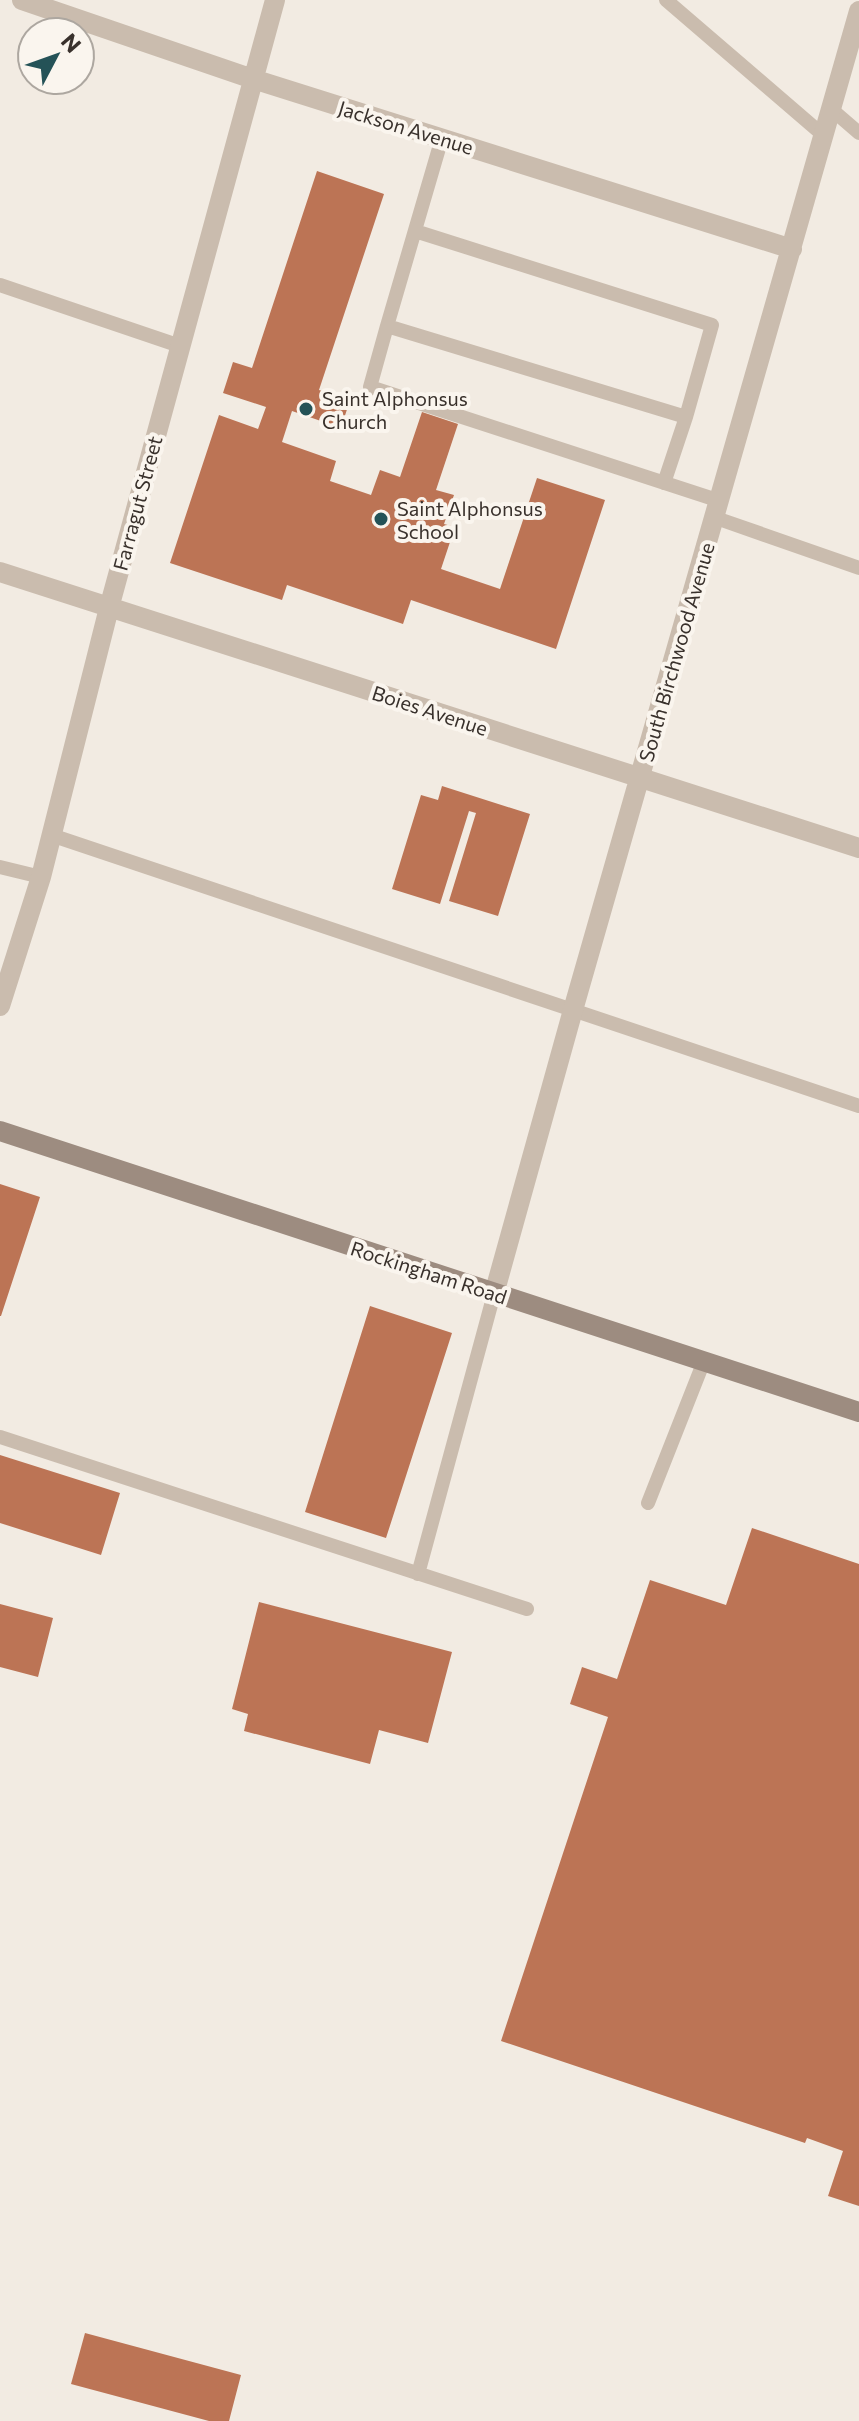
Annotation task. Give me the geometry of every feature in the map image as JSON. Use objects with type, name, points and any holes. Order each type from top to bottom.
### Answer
[{"type":"street","name":"Jackson Avenue","points":[[22,0],[253,79],[792,249]]},
{"type":"street","name":"Farragut Street","points":[[0,1006],[41,877],[109,608],[275,0]]},
{"type":"street","name":"South Birchwood Avenue","points":[[494,1294],[859,11]]},
{"type":"street","name":"Boies Avenue","points":[[0,572],[859,848]]},
{"type":"street","name":"Rockingham Road","points":[[0,1131],[859,1412]]},
{"type":"lane","points":[[666,0],[823,135]]},
{"type":"lane","points":[[830,108],[859,133]]},
{"type":"lane","points":[[442,138],[370,387],[664,483],[718,510],[859,568]]},
{"type":"lane","points":[[415,231],[712,325],[664,483]]},
{"type":"lane","points":[[0,285],[180,346]]},
{"type":"lane","points":[[387,326],[686,417]]},
{"type":"lane","points":[[51,835],[859,1106]]},
{"type":"lane","points":[[0,867],[41,877]]},
{"type":"lane","points":[[418,1574],[494,1294]]},
{"type":"lane","points":[[648,1503],[704,1361]]},
{"type":"lane","points":[[0,1437],[527,1609]]},
{"type":"building","name":"Saint Alphonsus Church","points":[[317,171],[384,194],[319,390],[350,400],[341,428],[292,411],[282,442],[336,461],[330,481],[371,495],[380,470],[400,477],[422,412],[458,424],[436,490],[454,495],[444,524],[455,527],[441,569],[500,589],[537,478],[605,500],[556,649],[411,600],[403,624],[287,585],[282,600],[170,563],[219,415],[258,429],[266,407],[223,393],[233,362],[252,368]]},
{"type":"building","points":[[442,786],[530,814],[498,916],[449,901],[476,813],[469,811],[440,904],[392,889],[421,795],[438,800]]},
{"type":"building","points":[[0,1184],[40,1197],[1,1316],[0,1316]]},
{"type":"building","points":[[370,1306],[452,1333],[386,1538],[305,1512]]},
{"type":"building","points":[[0,1455],[120,1493],[101,1555],[0,1523]]},
{"type":"building","points":[[752,1528],[859,1564],[859,2206],[828,2196],[843,2151],[807,2138],[805,2143],[501,2041],[608,1717],[570,1704],[582,1667],[617,1679],[650,1580],[726,1605]]},
{"type":"building","points":[[259,1602],[452,1652],[428,1743],[379,1730],[370,1764],[244,1731],[248,1714],[232,1709]]},
{"type":"building","points":[[0,1604],[53,1618],[38,1677],[0,1667]]},
{"type":"building","points":[[85,2333],[241,2375],[229,2421],[209,2421],[71,2384]]},
{"type":"place","name":"Saint Alphonsus Church","points":[[306,409]]},
{"type":"place","name":"Saint Alphonsus School","points":[[381,519]]}]
